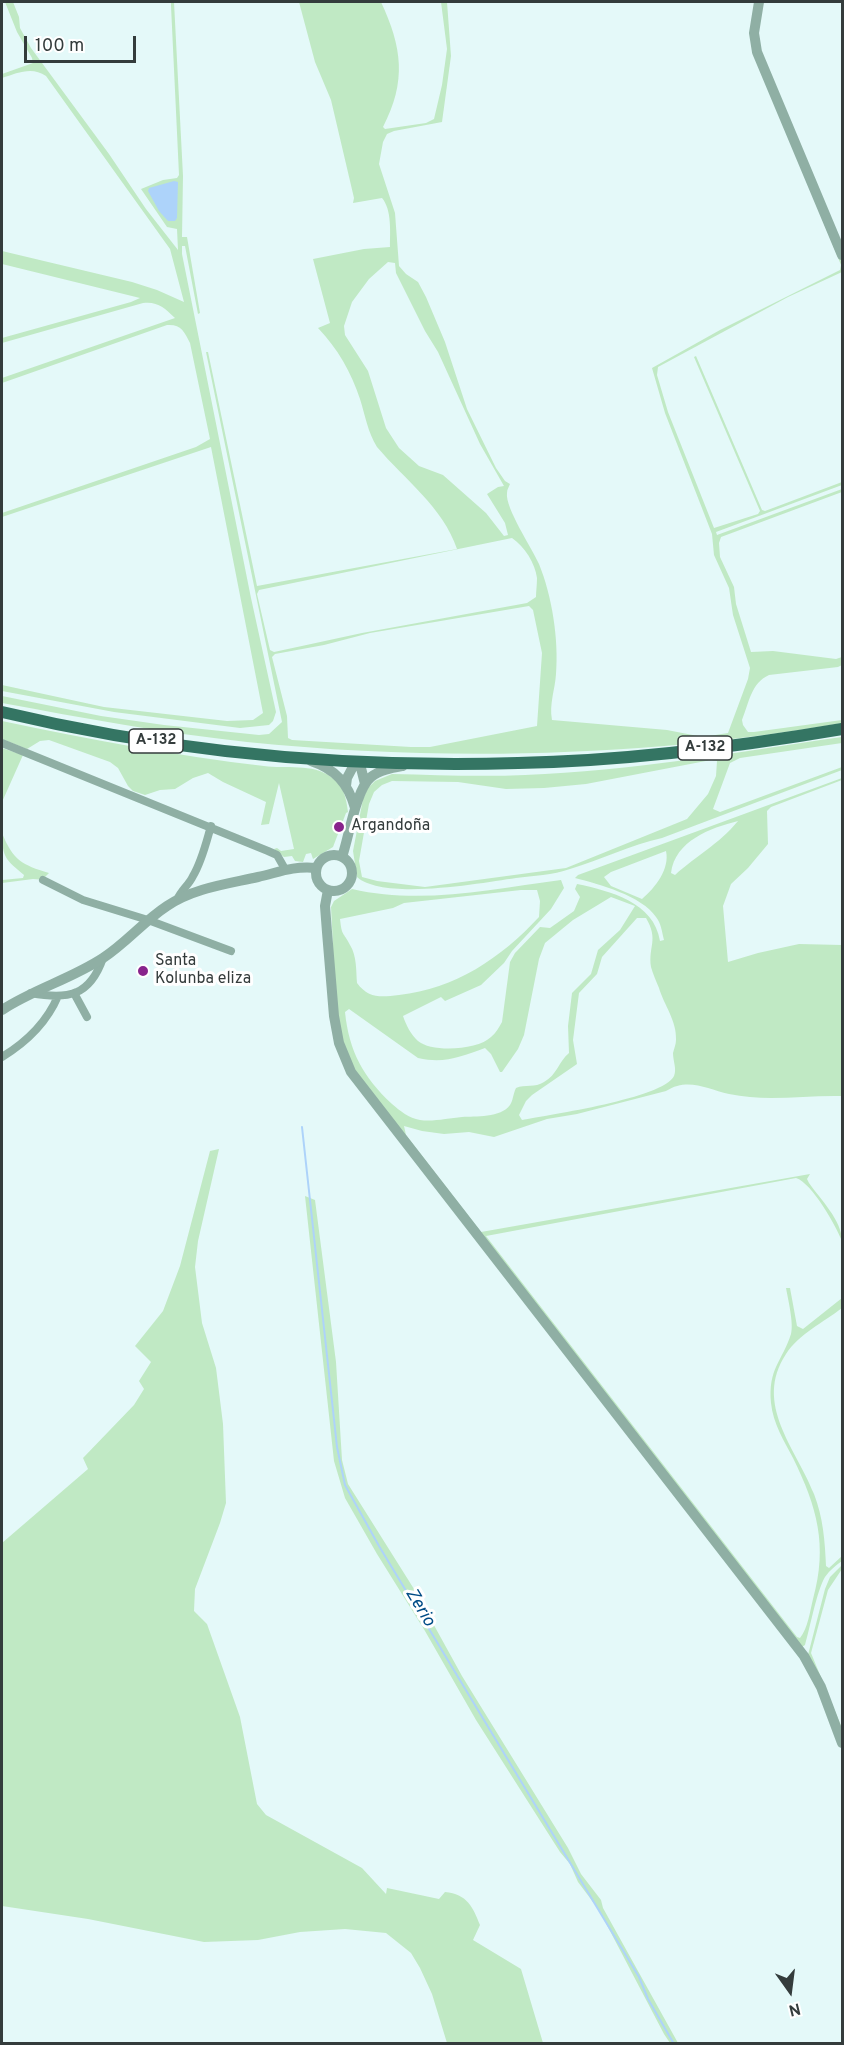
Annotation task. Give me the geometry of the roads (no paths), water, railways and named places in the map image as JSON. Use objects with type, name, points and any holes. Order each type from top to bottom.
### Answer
[{"type":"main road","name":"A-132","points":[[2,712],[201,748],[302,758],[425,764],[521,763],[631,756],[748,744],[843,729]]},
{"type":"street","points":[[759,2],[754,33],[757,52],[843,255]]},
{"type":"street","points":[[2,743],[211,826],[277,855],[285,869]]},
{"type":"street","points":[[302,758],[326,766],[339,776],[355,808]]},
{"type":"street","points":[[346,786],[347,778],[356,761],[361,768],[365,784]]},
{"type":"street","points":[[342,857],[352,827],[355,808],[365,784],[372,776],[384,770],[425,764]]},
{"type":"street","points":[[177,900],[180,892],[192,880],[211,826]]},
{"type":"street","points":[[333,855],[342,857],[352,870],[350,881],[340,890],[328,890],[318,881],[316,868],[325,857],[333,855]]},
{"type":"street","points":[[2,1010],[31,993],[71,976],[103,958],[148,920],[177,900],[216,886],[285,869],[316,868]]},
{"type":"street","points":[[43,880],[83,900],[148,920],[231,951]]},
{"type":"street","points":[[328,890],[325,906],[335,1022],[339,1042],[351,1072],[804,1656],[821,1687],[843,1743]]},
{"type":"street","points":[[31,993],[58,996],[81,992],[97,975],[103,958]]},
{"type":"street","points":[[74,993],[87,1017]]},
{"type":"street","points":[[2,1058],[36,1030],[52,1009],[58,996]]},
{"type":"water","points":[[178,182],[177,218],[175,221],[168,221],[159,211],[148,191],[149,188]]},
{"type":"waterway","name":"Zerio","points":[[302,1127],[337,1447],[345,1485],[379,1546],[639,1977],[648,1999],[674,2044]]},
{"type":"place","name":"Argandoña","points":[[339,827]]},
{"type":"place","name":"Santa Kolunba eliza","points":[[143,971]]}]
